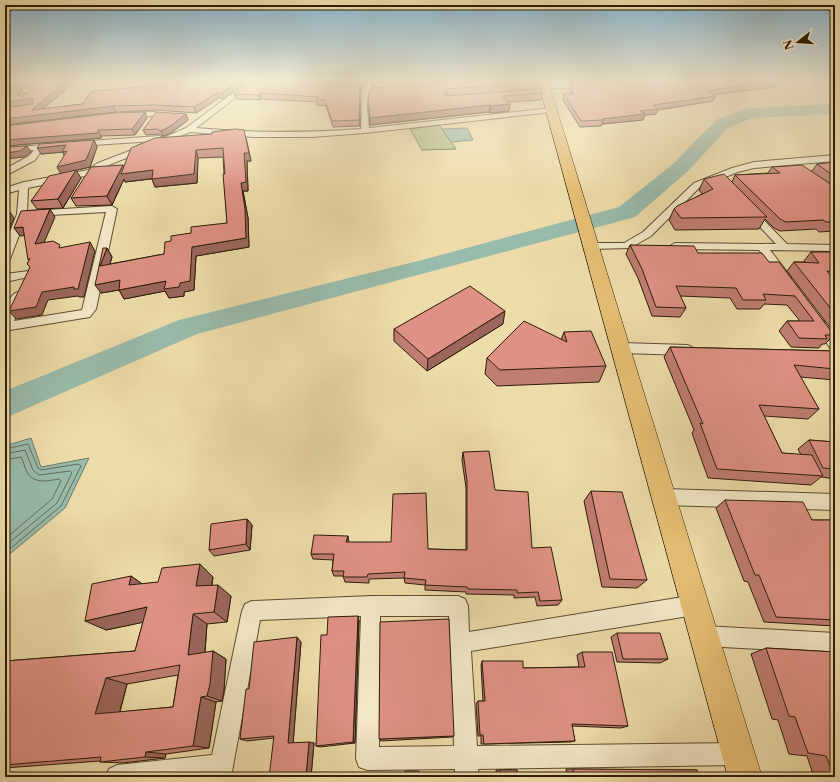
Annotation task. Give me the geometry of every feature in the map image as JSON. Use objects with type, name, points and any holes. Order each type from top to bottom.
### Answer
[{"type":"main road","points":[[553,117],[622,348],[742,766]]},
{"type":"street","points":[[83,185],[91,172],[101,165],[189,130],[205,117]]},
{"type":"street","points":[[363,117],[365,131]]},
{"type":"street","points":[[189,130],[253,136],[312,135],[365,131],[452,117]]},
{"type":"street","points":[[5,150],[40,148],[140,136],[171,137]]},
{"type":"street","points":[[5,173],[32,158],[40,148]]},
{"type":"street","points":[[626,246],[647,234],[697,185],[720,180],[754,165],[791,164],[835,158]]},
{"type":"street","points":[[819,160],[835,167]]},
{"type":"street","points":[[791,164],[803,173]]},
{"type":"street","points":[[5,191],[24,185],[91,172]]},
{"type":"street","points":[[5,259],[22,214],[24,185]]},
{"type":"street","points":[[744,204],[785,248]]},
{"type":"street","points":[[5,278],[29,274],[7,323],[10,326],[86,314],[90,309],[112,210],[69,208],[22,214]]},
{"type":"street","points":[[591,242],[626,246],[647,246]]},
{"type":"street","points":[[661,246],[835,248]]},
{"type":"street","points":[[762,248],[794,289]]},
{"type":"street","points":[[812,314],[832,351]]},
{"type":"street","points":[[622,348],[701,350]]},
{"type":"street","points":[[664,497],[835,502]]},
{"type":"street","points":[[461,643],[695,605]]},
{"type":"street","points":[[371,606],[367,759],[467,768],[742,766]]},
{"type":"street","points":[[117,777],[220,772],[252,611],[371,606],[458,606],[467,768]]},
{"type":"street","points":[[704,636],[835,643]]},
{"type":"green space","points":[[439,125],[456,149],[422,150],[410,129]]},
{"type":"water","points":[[467,128],[473,140],[451,142],[442,129]]},
{"type":"water","points":[[31,438],[41,467],[89,458],[65,508],[5,558],[5,446]]},
{"type":"building","points":[[76,117],[141,117],[132,129],[98,130],[98,133],[5,140],[5,126]]},
{"type":"building","points":[[152,117],[181,117],[161,131],[157,129],[143,130]]},
{"type":"building","points":[[331,117],[359,117],[359,120],[332,121]]},
{"type":"building","points":[[579,117],[615,117],[602,119],[603,120],[581,121]]},
{"type":"building","points":[[235,129],[244,130],[249,153],[244,153],[246,182],[241,183],[245,209],[246,238],[192,247],[190,281],[180,283],[179,287],[164,289],[166,281],[119,290],[120,280],[95,285],[103,248],[107,248],[100,266],[164,254],[165,242],[171,241],[171,236],[191,233],[191,227],[227,223],[223,174],[225,174],[223,148],[196,150],[194,174],[152,179],[153,170],[121,174],[131,148],[155,138],[212,134],[212,132]]},
{"type":"building","points":[[94,140],[86,160],[57,167],[67,151],[62,152],[66,145],[37,148],[40,144]]},
{"type":"building","points":[[27,146],[20,151],[5,153],[5,147]]},
{"type":"building","points":[[835,162],[835,177],[817,164]]},
{"type":"building","points":[[123,165],[107,196],[71,198],[91,167]]},
{"type":"building","points":[[802,165],[835,187],[835,222],[826,222],[823,220],[786,222],[780,219],[735,175],[780,173],[772,167]]},
{"type":"building","points":[[76,170],[58,199],[31,201],[49,176]]},
{"type":"building","points":[[724,174],[767,217],[681,218],[674,209],[677,206],[713,189],[704,179]]},
{"type":"building","points":[[50,209],[35,244],[53,241],[60,245],[59,248],[90,242],[78,289],[74,289],[74,287],[42,292],[36,307],[9,311],[30,267],[27,264],[30,258],[28,260],[23,227],[14,228],[21,211]]},
{"type":"building","points":[[10,212],[5,223],[5,213]]},
{"type":"building","points":[[630,245],[694,246],[698,253],[762,253],[769,262],[779,262],[834,335],[825,335],[827,339],[799,338],[787,321],[814,321],[795,296],[763,294],[766,300],[743,300],[736,288],[676,286],[686,308],[656,307],[642,269]]},
{"type":"building","points":[[811,252],[835,252],[835,272],[827,271],[835,282],[835,314],[794,262],[819,263]]},
{"type":"building","points":[[470,286],[505,311],[428,359],[394,329]]},
{"type":"building","points":[[524,321],[567,342],[564,332],[591,331],[606,366],[500,370],[487,358]]},
{"type":"building","points":[[670,347],[835,351],[835,369],[794,365],[819,409],[759,405],[782,453],[812,455],[823,476],[717,469],[700,423],[703,424]]},
{"type":"building","points":[[809,440],[835,442],[835,469],[823,468]]},
{"type":"building","points":[[489,451],[495,490],[528,492],[532,548],[551,547],[562,600],[540,601],[538,592],[517,593],[517,590],[468,589],[467,587],[425,585],[426,580],[404,578],[405,572],[368,574],[367,577],[343,577],[344,571],[332,571],[334,554],[311,554],[314,535],[348,536],[346,542],[391,542],[393,494],[426,493],[428,549],[467,550],[467,481],[463,452]]},
{"type":"building","points":[[591,491],[622,492],[647,580],[610,579]]},
{"type":"building","points":[[725,500],[803,502],[812,520],[835,520],[835,620],[776,617],[759,575],[755,575]]},
{"type":"building","points":[[247,519],[246,544],[209,550],[211,524]]},
{"type":"building","points":[[200,564],[196,586],[218,585],[214,612],[193,614],[188,655],[213,651],[210,684],[207,696],[201,697],[193,746],[146,752],[145,757],[100,762],[101,757],[5,765],[5,661],[135,651],[147,607],[85,621],[92,584],[131,576],[129,585],[158,582],[162,568]],"holes":[[[180,665],[173,707],[95,714],[106,678]]]},
{"type":"building","points":[[358,616],[353,742],[316,746],[321,635],[327,635],[328,617]]},
{"type":"building","points":[[449,619],[454,736],[379,739],[380,622]]},
{"type":"building","points":[[617,633],[660,633],[668,659],[623,659]]},
{"type":"building","points":[[297,637],[288,743],[309,742],[306,777],[269,777],[274,736],[240,739],[246,689],[249,689],[254,642]]},
{"type":"building","points":[[766,648],[835,652],[835,777],[826,756],[808,753],[795,717],[789,716]]},
{"type":"building","points":[[582,652],[612,652],[628,726],[572,724],[575,741],[484,744],[483,735],[480,735],[478,701],[485,701],[482,661],[523,661],[523,668],[585,667]]},
{"type":"building","points":[[573,769],[697,770],[699,777],[574,777]]},
{"type":"building","points":[[500,770],[517,770],[517,776],[574,777],[500,777]]},
{"type":"building","points":[[405,771],[419,771],[420,777],[405,777]]},
{"type":"waterway","points":[[5,405],[189,327],[428,266],[627,212],[680,168],[722,124],[738,117]]}]
